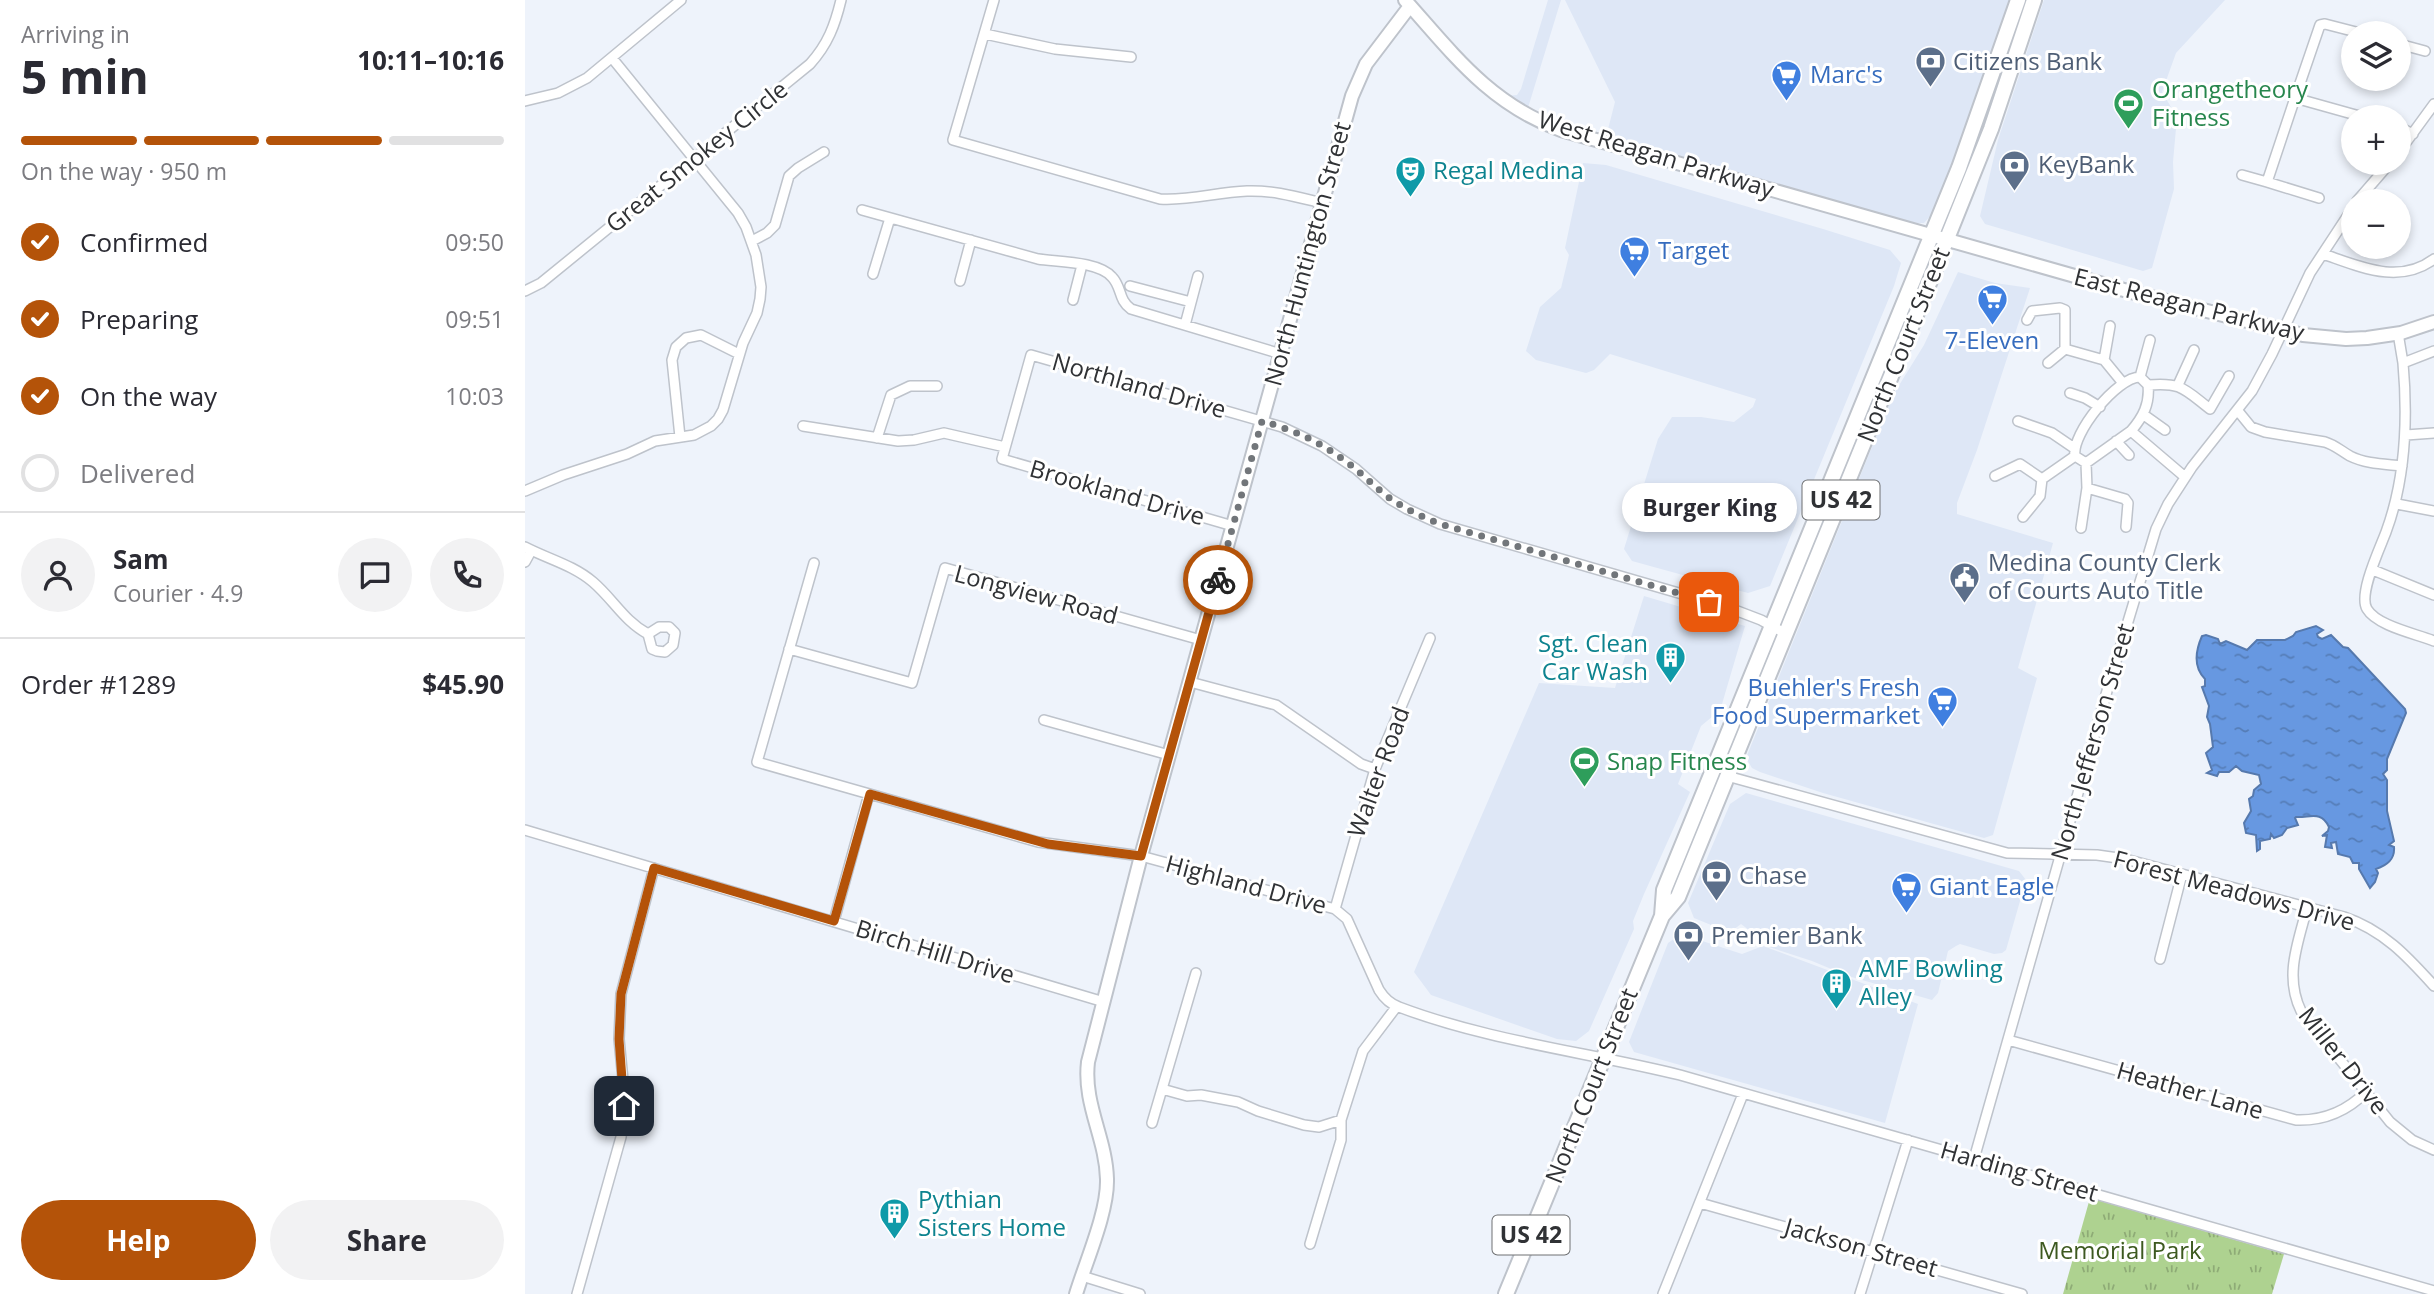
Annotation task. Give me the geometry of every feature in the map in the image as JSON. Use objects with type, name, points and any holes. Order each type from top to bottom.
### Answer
[{"type":"main road","name":"North Court Street","points":[[1662,916],[1664,890],[1978,118],[2018,0]]},
{"type":"main road","name":"North Court Street","points":[[1506,1294],[1662,916],[1678,897],[1786,634],[1991,129],[2034,0]]},
{"type":"street","points":[[525,101],[572,87],[612,58],[681,0]]},
{"type":"street","name":"Great Smokey Circle","points":[[525,291],[541,283],[810,64],[828,42],[841,0]]},
{"type":"street","points":[[995,0],[953,140],[1160,200],[1259,191],[1287,194],[1322,203]]},
{"type":"street","name":"West Reagan Parkway","points":[[1410,2],[1490,91],[1524,114],[1544,123],[1946,240]]},
{"type":"street","name":"North Huntington Street","points":[[1076,1294],[1107,1193],[1106,1164],[1085,1082],[1141,856],[1359,78],[1375,50],[1410,2]]},
{"type":"street","points":[[2267,182],[2320,25],[2341,28]]},
{"type":"street","points":[[985,34],[1045,48],[1131,57]]},
{"type":"street","points":[[2411,47],[2425,51]]},
{"type":"street","points":[[525,491],[655,441],[703,432],[718,419],[723,410],[739,354],[753,325],[760,299],[759,270],[752,241],[738,213],[612,58]]},
{"type":"street","points":[[2295,99],[2341,111]]},
{"type":"street","points":[[2411,137],[2434,104]]},
{"type":"street","points":[[752,241],[775,225],[789,176],[824,152]]},
{"type":"street","points":[[2242,175],[2319,198]]},
{"type":"street","points":[[2367,189],[2380,175]]},
{"type":"street","points":[[862,209],[1038,259],[1082,265],[1109,274],[1116,283],[1121,299],[1131,309],[1281,354]]},
{"type":"street","points":[[873,274],[890,218]]},
{"type":"street","name":"North Jefferson Street","points":[[1974,1159],[2148,550],[2168,504],[2185,477],[2238,411],[2264,370],[2310,273],[2341,226]]},
{"type":"street","points":[[960,281],[971,240]]},
{"type":"street","name":"East Reagan Parkway","points":[[1946,240],[2282,331],[2346,339],[2398,333],[2434,322]]},
{"type":"street","points":[[2323,254],[2395,274],[2412,272],[2434,259]]},
{"type":"street","points":[[1073,300],[1082,265]]},
{"type":"street","points":[[1185,325],[1198,276]]},
{"type":"street","points":[[1130,286],[1191,302]]},
{"type":"street","points":[[2027,320],[2032,312],[2060,308],[2065,310],[2065,349]]},
{"type":"street","points":[[2103,360],[2110,326]]},
{"type":"street","points":[[2398,333],[2403,363],[2406,435],[2397,504],[2365,593],[2367,609],[2384,623],[2434,641]]},
{"type":"street","points":[[680,437],[672,360],[676,347],[686,338],[701,335],[739,354]]},
{"type":"street","points":[[2140,377],[2150,341]]},
{"type":"street","points":[[2065,349],[2103,360],[2122,382]]},
{"type":"street","points":[[2048,363],[2065,349]]},
{"type":"street","points":[[2178,385],[2195,350]]},
{"type":"street","points":[[2403,363],[2434,351]]},
{"type":"street","name":"Northland Drive","points":[[1005,447],[1031,355],[1301,434],[1339,456],[1390,499],[1431,520],[1727,607],[1786,634]]},
{"type":"street","points":[[2023,517],[2040,496],[2042,479],[2074,452],[2100,407],[2122,382],[2132,377],[2140,377],[2148,385],[2178,385],[2210,409],[2229,376]]},
{"type":"street","points":[[2085,463],[2131,431],[2144,415],[2148,385]]},
{"type":"street","points":[[877,438],[891,395],[910,386],[937,386]]},
{"type":"street","points":[[2070,393],[2100,407]]},
{"type":"street","points":[[2238,411],[2251,427],[2265,432],[2325,442],[2333,444],[2350,456],[2372,463],[2402,466]]},
{"type":"street","points":[[2144,415],[2165,430]]},
{"type":"street","points":[[2018,421],[2052,433],[2085,463],[2087,488],[2081,528]]},
{"type":"street","points":[[803,426],[877,438],[914,440],[944,433],[1005,447]]},
{"type":"street","points":[[2131,431],[2185,477]]},
{"type":"street","points":[[2406,435],[2434,433]]},
{"type":"street","points":[[2116,441],[2129,456]]},
{"type":"street","name":"Brookland Drive","points":[[1005,447],[1002,459],[1233,526]]},
{"type":"street","points":[[1995,476],[2019,464],[2042,479]]},
{"type":"street","points":[[2087,488],[2125,499],[2128,503],[2126,527]]},
{"type":"street","points":[[2397,504],[2434,511]]},
{"type":"street","points":[[525,562],[528,549],[566,565],[591,581],[628,621],[648,634]]},
{"type":"street","points":[[789,649],[814,563]]},
{"type":"street","name":"Longview Road","points":[[789,649],[912,682],[945,568],[1201,640]]},
{"type":"street","points":[[2372,570],[2434,595]]},
{"type":"street","name":"Walter Road","points":[[1335,909],[1375,769],[1430,638]]},
{"type":"street","name":"Highland Drive","points":[[789,649],[757,762],[1048,844],[1141,856],[1335,909],[1347,919],[1379,990],[1397,1006]]},
{"type":"street","points":[[1190,682],[1276,705],[1361,764],[1375,769]]},
{"type":"street","points":[[1044,720],[1169,755]]},
{"type":"street","name":"Forest Meadows Drive","points":[[1727,776],[1977,846],[2026,855],[2097,855],[2125,859],[2357,922],[2398,947],[2434,986]]},
{"type":"street","points":[[834,921],[870,794]]},
{"type":"street","name":"Birch Hill Drive","points":[[525,830],[1104,1002]]},
{"type":"street","points":[[577,1294],[621,1137],[625,1101],[619,1039],[621,994],[654,868]]},
{"type":"street","points":[[2159,959],[2182,874]]},
{"type":"street","name":"Miller Drive","points":[[2307,908],[2292,965],[2291,977],[2296,1001],[2307,1020],[2400,1131],[2434,1150]]},
{"type":"street","points":[[1152,1123],[1196,973]]},
{"type":"street","points":[[1310,1244],[1341,1140],[1341,1120],[1363,1051],[1397,1006]]},
{"type":"street","name":"Harding Street","points":[[1397,1006],[1480,1031],[1604,1057],[1744,1094],[2434,1291]]},
{"type":"street","name":"Heather Lane","points":[[2008,1040],[2296,1120],[2321,1119],[2334,1115],[2347,1109],[2366,1092]]},
{"type":"street","points":[[1162,1088],[1187,1096],[1201,1095],[1238,1102],[1258,1111],[1318,1128],[1341,1120]]},
{"type":"street","points":[[1663,1294],[1744,1094]]},
{"type":"street","points":[[1860,1294],[1908,1140]]},
{"type":"street","name":"Jackson Street","points":[[1700,1203],[2022,1294]]},
{"type":"street","points":[[1081,1276],[1140,1294]]},
{"type":"shaded area","points":[[1548,0],[1561,0],[1527,111],[1506,96],[1517,95],[1521,89]]},
{"type":"shaded area","points":[[1565,0],[2011,0],[1985,83],[1934,212],[1924,223],[1918,223],[1893,219],[1606,137],[1615,102]]},
{"type":"shaded area","points":[[2044,0],[2225,0],[2176,53],[2162,92],[2177,117],[2173,162],[2174,189],[2152,268],[2143,271],[1985,224],[1980,216],[1998,140]]},
{"type":"shaded area","points":[[1583,163],[1606,165],[1890,250],[1901,263],[1894,286],[1770,586],[1748,593],[1632,561],[1624,549],[1658,439],[1672,417],[1701,417],[1734,422],[1753,407],[1756,399],[1610,354],[1594,370],[1586,373],[1536,360],[1526,351],[1540,307],[1561,288],[1569,255],[1565,248]]},
{"type":"shaded area","points":[[1958,272],[1995,283],[2030,288],[1957,503],[1957,514],[2053,543],[2018,668],[2037,678],[1993,835],[1984,838],[1823,793],[1760,772],[1752,768],[1746,758],[1893,395],[1924,345]]},
{"type":"shaded area","points":[[1644,596],[1745,626],[1722,704],[1701,726],[1678,784],[1690,792],[1644,894],[1633,921],[1634,929],[1589,1031],[1576,1041],[1557,1039],[1431,995],[1414,972],[1539,683],[1615,688]]},
{"type":"shaded area","points":[[1746,793],[2019,871],[2026,880],[2006,950],[1994,954],[1960,944],[1948,951],[1938,993],[1932,1000],[1848,976],[1766,946],[1765,942],[1741,924],[1733,930],[1716,927],[1694,918],[1688,903],[1730,804]]},
{"type":"shaded area","points":[[1681,934],[1742,954],[1763,946],[1918,1004],[1885,1123],[1634,1052],[1629,1042],[1668,943]]},
{"type":"green space","name":"Memorial Park","points":[[2090,1198],[2284,1254],[2272,1294],[2063,1294]]},
{"type":"water","points":[[2316,626],[2323,630],[2317,634],[2318,637],[2322,639],[2331,635],[2343,647],[2348,648],[2406,713],[2387,759],[2387,770],[2383,774],[2387,780],[2387,811],[2394,841],[2389,845],[2394,847],[2393,855],[2387,863],[2376,869],[2378,873],[2370,888],[2359,869],[2359,863],[2353,863],[2350,857],[2338,854],[2336,842],[2331,843],[2332,848],[2325,847],[2327,835],[2322,836],[2329,827],[2319,817],[2296,817],[2298,825],[2287,828],[2282,835],[2274,838],[2271,834],[2270,839],[2260,841],[2260,849],[2257,851],[2256,835],[2246,833],[2244,823],[2251,811],[2249,799],[2261,784],[2259,775],[2242,771],[2236,766],[2229,772],[2219,772],[2217,776],[2207,773],[2212,770],[2206,753],[2213,747],[2207,717],[2209,706],[2202,687],[2205,686],[2205,679],[2198,669],[2196,659],[2202,636],[2218,639],[2220,644],[2226,641],[2247,650],[2257,640],[2285,640],[2296,632]]},
{"type":"way so far","points":[[1218,580],[1262,421],[1301,434],[1339,456],[1390,499],[1422,517],[1709,602]]},
{"type":"place","name":"Citizens Bank","points":[[1930,89]]},
{"type":"place","name":"Marc's","points":[[1787,102]]},
{"type":"place","name":"Orangetheory Fitness","points":[[2129,131]]},
{"type":"place","name":"KeyBank","points":[[2015,192]]},
{"type":"place","name":"Regal Medina","points":[[1410,198]]},
{"type":"place","name":"Target","points":[[1635,278]]},
{"type":"place","name":"7-Eleven","points":[[1992,326]]},
{"type":"place","name":"Burger King","points":[[1709,602]]},
{"type":"place","name":"Medina County Clerk of Courts Auto Title","points":[[1965,604]]},
{"type":"place","name":"Sgt. Clean Car Wash","points":[[1671,685]]},
{"type":"place","name":"Buehler's Fresh Food Supermarket","points":[[1943,729]]},
{"type":"place","name":"Snap Fitness","points":[[1584,789]]},
{"type":"place","name":"Chase","points":[[1716,903]]},
{"type":"place","name":"Giant Eagle","points":[[1906,914]]},
{"type":"place","name":"Premier Bank","points":[[1688,963]]},
{"type":"place","name":"AMF Bowling Alley","points":[[1836,1010]]},
{"type":"place","name":"Pythian Sisters Home","points":[[895,1241]]},
{"type":"route","points":[[624,1106],[619,1039],[621,994],[654,868],[834,921],[870,794],[1048,844],[1141,856],[1218,580]]}]
